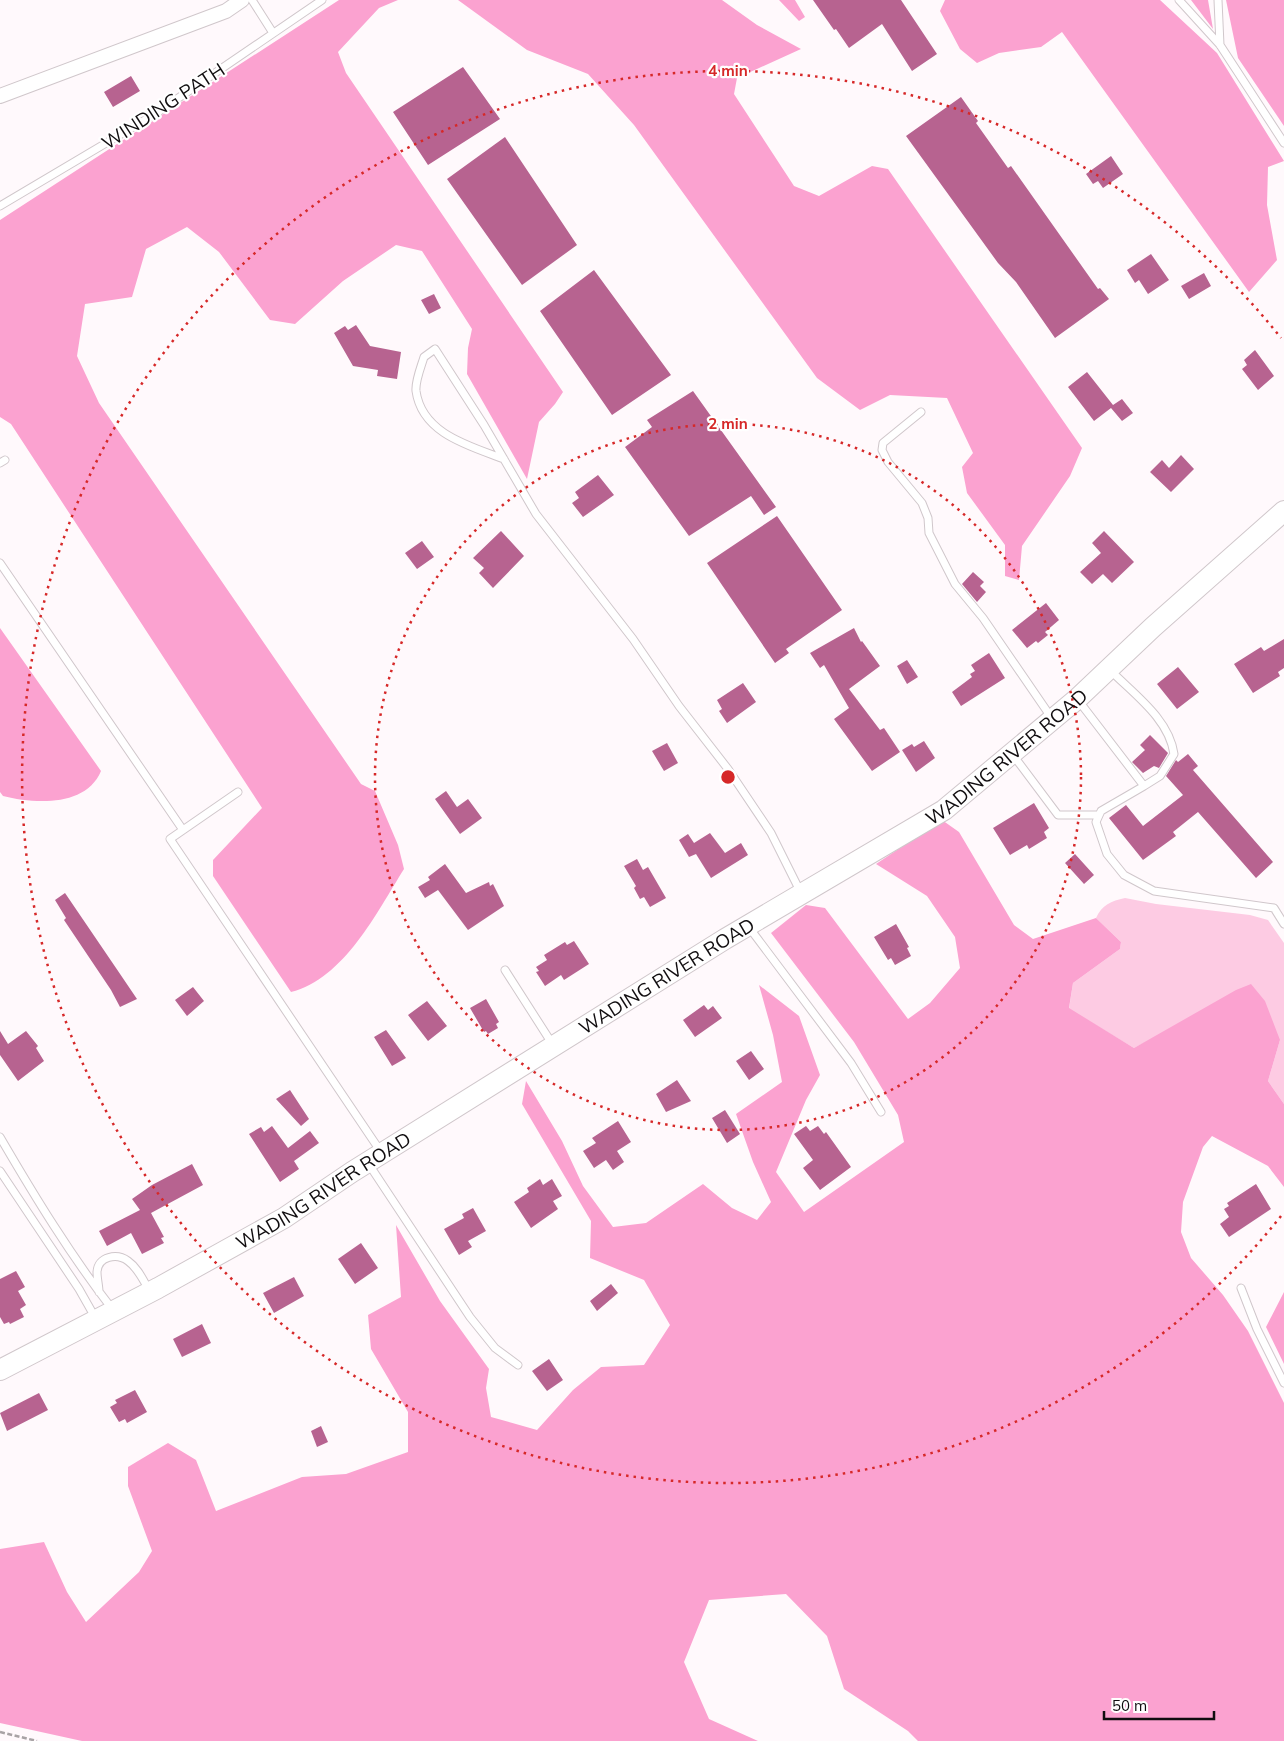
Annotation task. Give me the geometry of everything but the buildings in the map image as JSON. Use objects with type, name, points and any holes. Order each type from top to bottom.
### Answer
[{"type":"main road","name":"WADING RIVER ROAD","points":[[0,1370],[150,1292],[284,1218],[375,1158],[748,926],[944,810],[1077,699],[1284,511]]},
{"type":"street","points":[[0,96],[226,11],[242,0]]},
{"type":"lane","points":[[252,0],[273,33]]},
{"type":"lane","name":"WINDING PATH","points":[[0,206],[155,114],[322,0]]},
{"type":"lane","points":[[1179,0],[1220,46],[1284,144]]},
{"type":"lane","points":[[1218,0],[1220,46]]},
{"type":"lane","points":[[504,459],[451,439],[423,414],[416,390],[424,357],[435,349],[484,425],[504,459],[536,514],[633,639],[678,706],[728,769],[771,833],[802,894]]},
{"type":"lane","points":[[921,412],[883,443],[882,450],[922,504],[928,518],[929,533],[954,584],[983,618],[1053,719]]},
{"type":"lane","points":[[0,564],[183,830]]},
{"type":"lane","points":[[1109,669],[1160,721],[1172,739],[1174,754],[1160,776],[1101,811],[1096,822],[1107,854],[1124,875],[1154,891],[1274,908],[1284,924]]},
{"type":"lane","points":[[1077,699],[1144,786]]},
{"type":"lane","points":[[1012,753],[1058,815],[1099,815]]},
{"type":"lane","points":[[238,792],[170,839],[375,1158],[470,1317],[495,1348],[518,1365]]},
{"type":"lane","points":[[748,926],[851,1063],[881,1112]]},
{"type":"lane","points":[[505,970],[554,1046]]},
{"type":"lane","points":[[0,1138],[38,1203],[99,1292]]},
{"type":"lane","points":[[0,1171],[80,1289],[105,1315]]},
{"type":"lane","points":[[105,1315],[99,1292],[97,1270],[100,1263],[107,1257],[118,1257],[128,1261],[139,1272],[150,1292]]},
{"type":"lane","points":[[1241,1288],[1257,1329],[1284,1383]]},
{"type":"path","points":[[0,1732],[37,1741]]},
{"type":"shaded area","points":[[339,0],[398,0],[379,8],[338,52],[346,73],[563,392],[539,422],[527,479],[467,374],[468,348],[472,329],[422,251],[396,245],[343,281],[295,324],[270,320],[219,252],[187,227],[146,249],[132,297],[85,304],[77,356],[99,403],[361,784],[375,791],[398,845],[404,869],[357,942],[343,959],[327,973],[310,985],[291,992],[213,876],[213,860],[262,808],[11,424],[0,417],[0,220]]},
{"type":"shaded area","points":[[458,0],[722,0],[757,25],[801,49],[737,78],[734,94],[794,186],[819,196],[872,166],[888,169],[1082,448],[1070,476],[1022,546],[1019,580],[1005,576],[1005,545],[967,493],[962,467],[973,453],[947,398],[890,395],[860,410],[817,378],[634,125],[588,74],[527,50]]},
{"type":"shaded area","points":[[779,0],[795,0],[805,17],[799,21]]},
{"type":"shaded area","points":[[945,0],[1160,0],[1217,53],[1284,161],[1268,167],[1267,205],[1277,260],[1249,292],[1062,32],[1041,47],[999,53],[977,63],[960,49],[940,11]]},
{"type":"shaded area","points":[[1191,0],[1208,0],[1213,29]]},
{"type":"shaded area","points":[[1226,0],[1284,0],[1284,126],[1238,58]]},
{"type":"shaded area","points":[[0,628],[101,771],[94,783],[72,797],[58,800],[30,801],[3,796],[0,792]]},
{"type":"shaded area","points":[[942,820],[959,832],[1014,925],[1033,939],[1096,918],[1121,942],[1120,949],[1073,983],[1069,1008],[1134,1048],[1236,990],[1251,984],[1265,1001],[1280,1040],[1268,1081],[1284,1104],[1284,1187],[1268,1166],[1212,1136],[1203,1147],[1183,1202],[1181,1232],[1191,1258],[1223,1295],[1248,1331],[1284,1403],[1284,1741],[918,1741],[908,1731],[844,1689],[827,1636],[786,1594],[709,1600],[684,1662],[709,1719],[758,1741],[82,1741],[0,1723],[0,1549],[44,1542],[67,1592],[86,1622],[139,1572],[152,1551],[128,1486],[128,1467],[168,1443],[196,1460],[216,1511],[302,1477],[346,1474],[408,1452],[408,1412],[371,1349],[368,1315],[401,1297],[396,1225],[440,1301],[489,1369],[486,1388],[491,1417],[537,1430],[573,1390],[601,1367],[644,1365],[670,1325],[644,1280],[590,1258],[591,1221],[522,1104],[526,1081],[562,1141],[583,1186],[613,1227],[646,1223],[703,1184],[732,1208],[757,1220],[771,1202],[753,1162],[736,1114],[782,1082],[773,1035],[759,985],[799,1016],[820,1075],[806,1100],[776,1172],[804,1212],[904,1142],[898,1115],[854,1042],[771,933],[806,905],[825,908],[908,1019],[930,1003],[960,968],[955,937],[927,896],[876,864]]},
{"type":"shaded area","points":[[1125,898],[1156,904],[1250,915],[1268,920],[1284,943],[1284,1104],[1268,1081],[1280,1040],[1161,1034],[1134,1048],[1069,1009],[1073,983],[1120,949],[1121,942],[1096,918],[1108,904]]},
{"type":"shaded area","points":[[1284,1292],[1284,1364],[1266,1327]]}]
